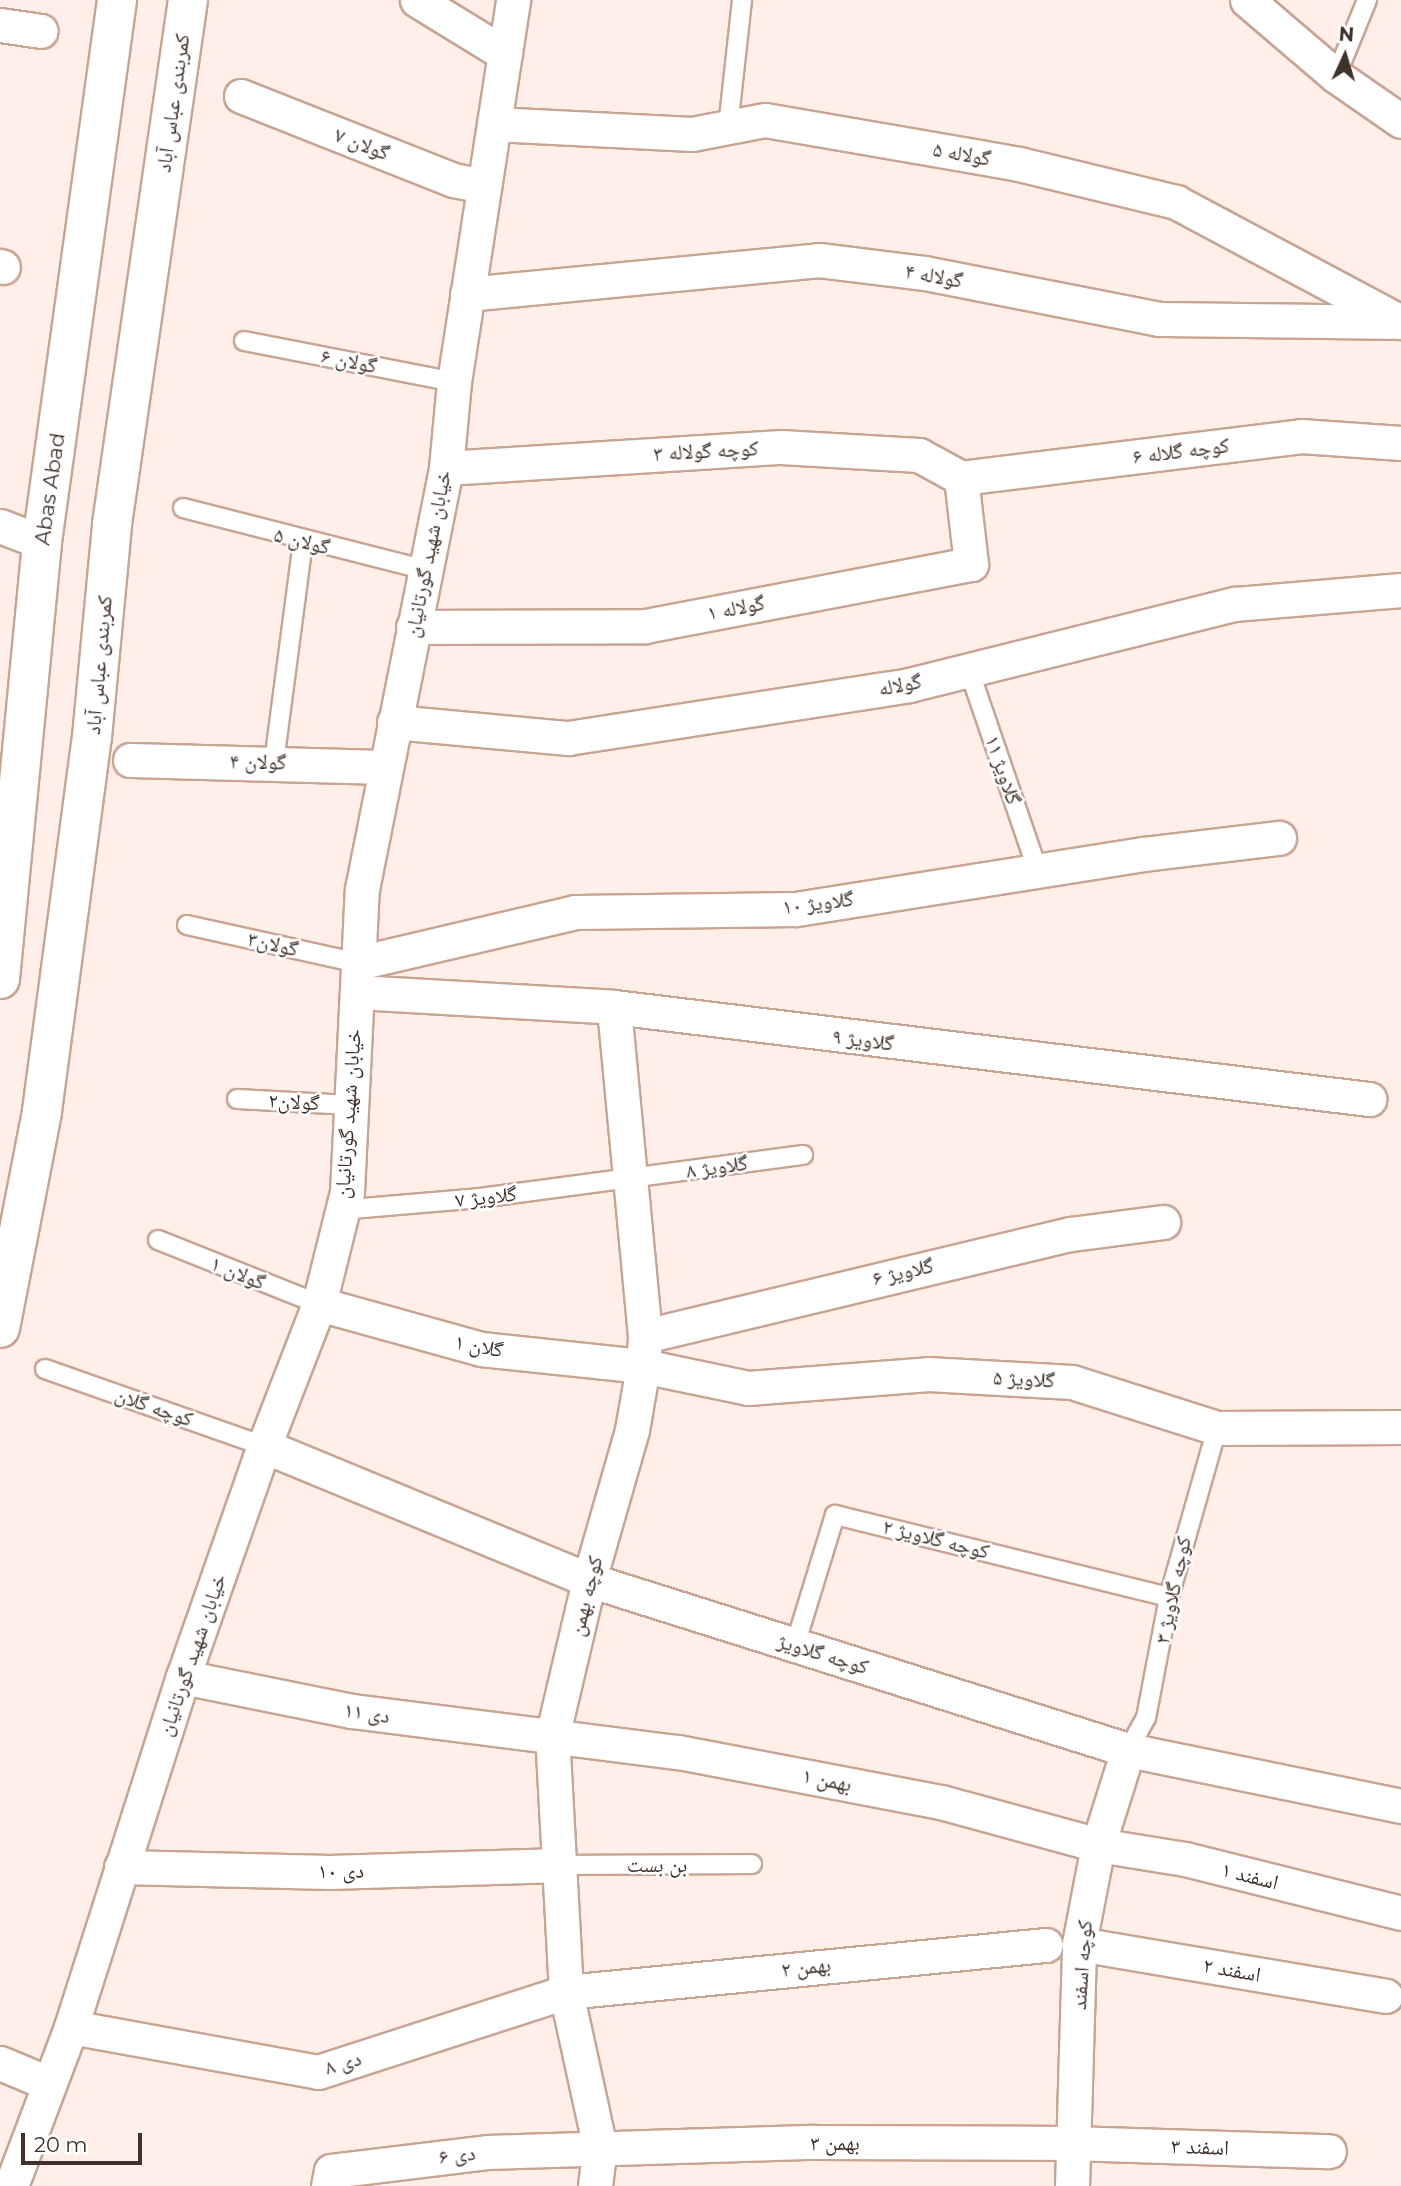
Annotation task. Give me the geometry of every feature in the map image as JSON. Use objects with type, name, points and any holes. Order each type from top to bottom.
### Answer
[{"type":"main road","name":"Abas Abad","points":[[0,979],[42,542],[117,0]]},
{"type":"main road","name":"کمربندی عباس آباد","points":[[0,1328],[42,1111],[92,737],[112,524],[188,0]]},
{"type":"street","points":[[417,0],[505,54]]},
{"type":"street","name":"خیابان شهید گورتانیان","points":[[11,2186],[71,2027],[183,1677],[264,1446],[319,1304],[340,1210],[347,1192],[362,889],[423,569],[446,468],[454,382],[513,0]]},
{"type":"street","points":[[1247,0],[1336,76],[1401,121]]},
{"type":"street","points":[[0,25],[41,31]]},
{"type":"street","name":"گولان ۷","points":[[241,96],[453,180],[484,186]]},
{"type":"street","name":"گولاله ۵","points":[[494,124],[692,134],[765,120],[1018,164],[1175,202],[1400,322]]},
{"type":"street","name":"گولاله ۴","points":[[467,294],[819,260],[925,273],[1158,319],[1400,322]]},
{"type":"street","name":"کوچه گلاله ۶","points":[[961,478],[1301,436],[1401,443]]},
{"type":"street","name":"کوچه گولاله ۳","points":[[446,468],[780,447],[919,455],[961,478]]},
{"type":"street","name":"گولاله ۱","points":[[413,627],[645,626],[971,564],[961,478]]},
{"type":"street","points":[[0,526],[42,542]]},
{"type":"street","name":"گولاله","points":[[394,722],[568,738],[909,685],[1235,604],[1401,590]]},
{"type":"street","name":"گولان ۴","points":[[130,760],[385,766]]},
{"type":"street","name":"گلاویژ ۱۰","points":[[357,977],[575,912],[796,909],[1038,871],[1279,838]]},
{"type":"street","name":"گلاویژ ۹","points":[[357,977],[1369,1099]]},
{"type":"street","name":"کوچه بهمن","points":[[595,2186],[600,2148],[566,1992],[552,1737],[589,1580],[632,1430],[644,1351],[614,1007]]},
{"type":"street","name":"گلاویژ ۶","points":[[644,1351],[1071,1234],[1163,1222]]},
{"type":"street","name":"گلان ۱","points":[[319,1304],[481,1349],[644,1351]]},
{"type":"street","name":"گلاویژ ۵","points":[[644,1351],[748,1388],[928,1374],[1072,1382],[1217,1428],[1401,1427]]},
{"type":"street","name":"کوچه گلاویژ","points":[[264,1446],[589,1580],[1128,1750],[1401,1806]]},
{"type":"street","name":"دی ۱۱","points":[[183,1677],[352,1712],[552,1737]]},
{"type":"street","name":"بهمن ۱","points":[[552,1737],[678,1752],[928,1799],[1098,1845]]},
{"type":"street","name":"کوچه اسفند","points":[[1072,2186],[1070,2143],[1079,1944],[1098,1845],[1128,1750]]},
{"type":"street","name":"اسفند ۱","points":[[1098,1845],[1185,1859],[1401,1913]]},
{"type":"street","name":"دی ۱۰","points":[[121,1867],[329,1872],[561,1865]]},
{"type":"street","name":"اسفند ۲","points":[[1079,1944],[1386,1996]]},
{"type":"street","name":"بهمن ۲","points":[[566,1992],[1046,1945]]},
{"type":"street","name":"دی ۸","points":[[71,2027],[318,2072],[566,1992]]},
{"type":"street","points":[[0,2063],[48,2083]]},
{"type":"street","name":"بهمن ۳","points":[[600,2148],[1070,2143]]},
{"type":"street","name":"اسفند ۳","points":[[1070,2143],[1329,2151]]},
{"type":"street","name":"دی ۶","points":[[328,2186],[331,2171],[487,2152],[600,2148]]},
{"type":"lane","points":[[728,127],[742,0]]},
{"type":"lane","points":[[1336,76],[1367,0]]},
{"type":"lane","name":"گولان ۶","points":[[244,341],[454,382]]},
{"type":"lane","name":"گولان ۵","points":[[183,508],[303,542],[423,569]]},
{"type":"lane","points":[[274,762],[303,542]]},
{"type":"lane","name":"گلاویژ ۱۱","points":[[969,670],[1038,871]]},
{"type":"lane","name":"گولان۳","points":[[187,925],[357,977]]},
{"type":"lane","name":"گولان۲","points":[[237,1099],[351,1105]]},
{"type":"lane","name":"گلاویژ ۸","points":[[630,1180],[803,1154]]},
{"type":"lane","name":"گلاویژ ۷","points":[[340,1210],[630,1180]]},
{"type":"lane","name":"گولان ۱","points":[[158,1240],[319,1304]]},
{"type":"lane","name":"کوچه گلان","points":[[45,1369],[264,1446]]},
{"type":"lane","name":"کوچه گلاویژ ۳","points":[[1128,1750],[1146,1718],[1169,1597],[1217,1428]]},
{"type":"lane","name":"کوچه گلاویژ ۲","points":[[795,1645],[835,1515],[1169,1597]]},
{"type":"lane","name":"بن بست","points":[[561,1865],[752,1864]]}]
